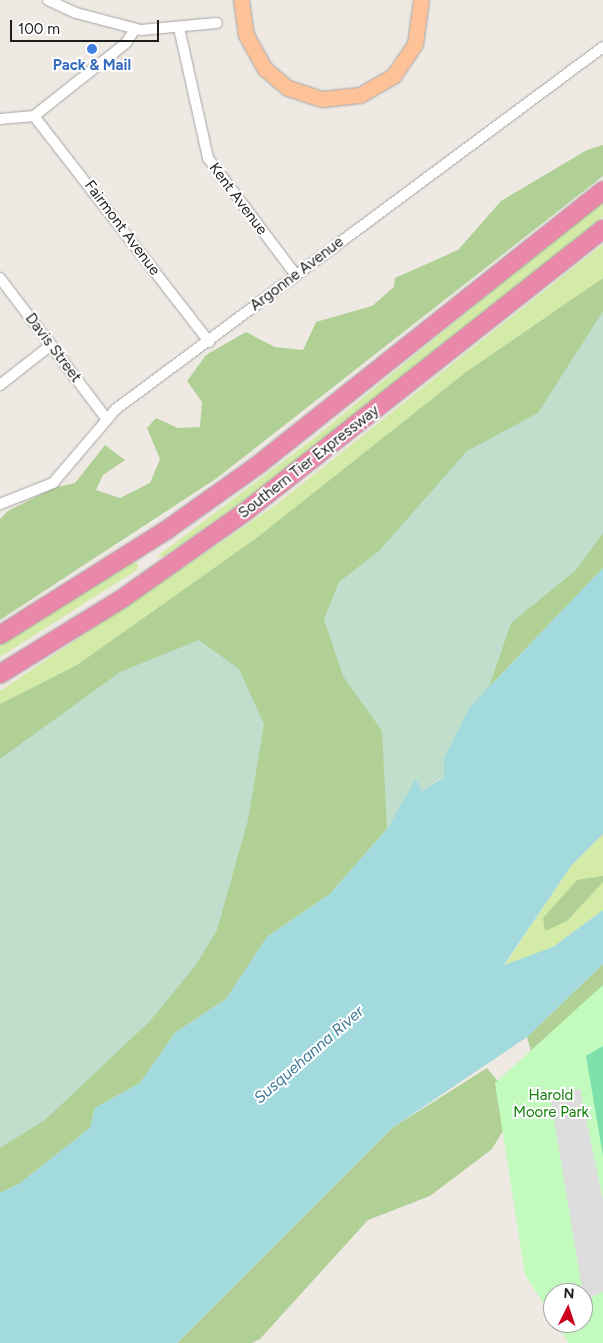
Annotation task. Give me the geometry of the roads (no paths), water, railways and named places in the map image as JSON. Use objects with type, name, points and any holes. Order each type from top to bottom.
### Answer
[{"type":"highway","name":"Southern Tier Expressway","points":[[0,635],[161,534],[258,465],[603,191]]},
{"type":"highway","name":"Southern Tier Expressway","points":[[0,674],[123,598],[245,512],[603,229]]},
{"type":"main road","points":[[241,0],[246,35],[265,69],[298,93],[329,99],[360,95],[394,75],[415,44],[421,0]]},
{"type":"street","points":[[48,0],[76,13],[135,29],[179,28],[217,23]]},
{"type":"street","name":"Kent Avenue","points":[[179,28],[208,158],[294,274]]},
{"type":"street","points":[[0,119],[34,116],[126,43],[135,29]]},
{"type":"street","name":"Argonne Avenue","points":[[0,504],[53,483],[106,418],[208,342],[294,274],[603,47]]},
{"type":"street","name":"Fairmont Avenue","points":[[34,116],[208,342]]},
{"type":"street","name":"Davis Street","points":[[0,278],[106,418]]},
{"type":"street","points":[[0,385],[51,345]]},
{"type":"water","name":"Susquehanna River","points":[[603,568],[603,834],[571,866],[504,965],[553,947],[603,910],[603,964],[527,1037],[392,1128],[177,1343],[0,1343],[0,1193],[19,1184],[90,1128],[95,1108],[140,1083],[175,1033],[226,999],[267,937],[330,894],[387,829],[416,779],[422,791],[444,777],[444,758],[470,707]]},
{"type":"place","name":"Pack & Mail","points":[[92,49]]},
{"type":"park label","name":"Harold Moore Park","points":[[551,1104]]}]
